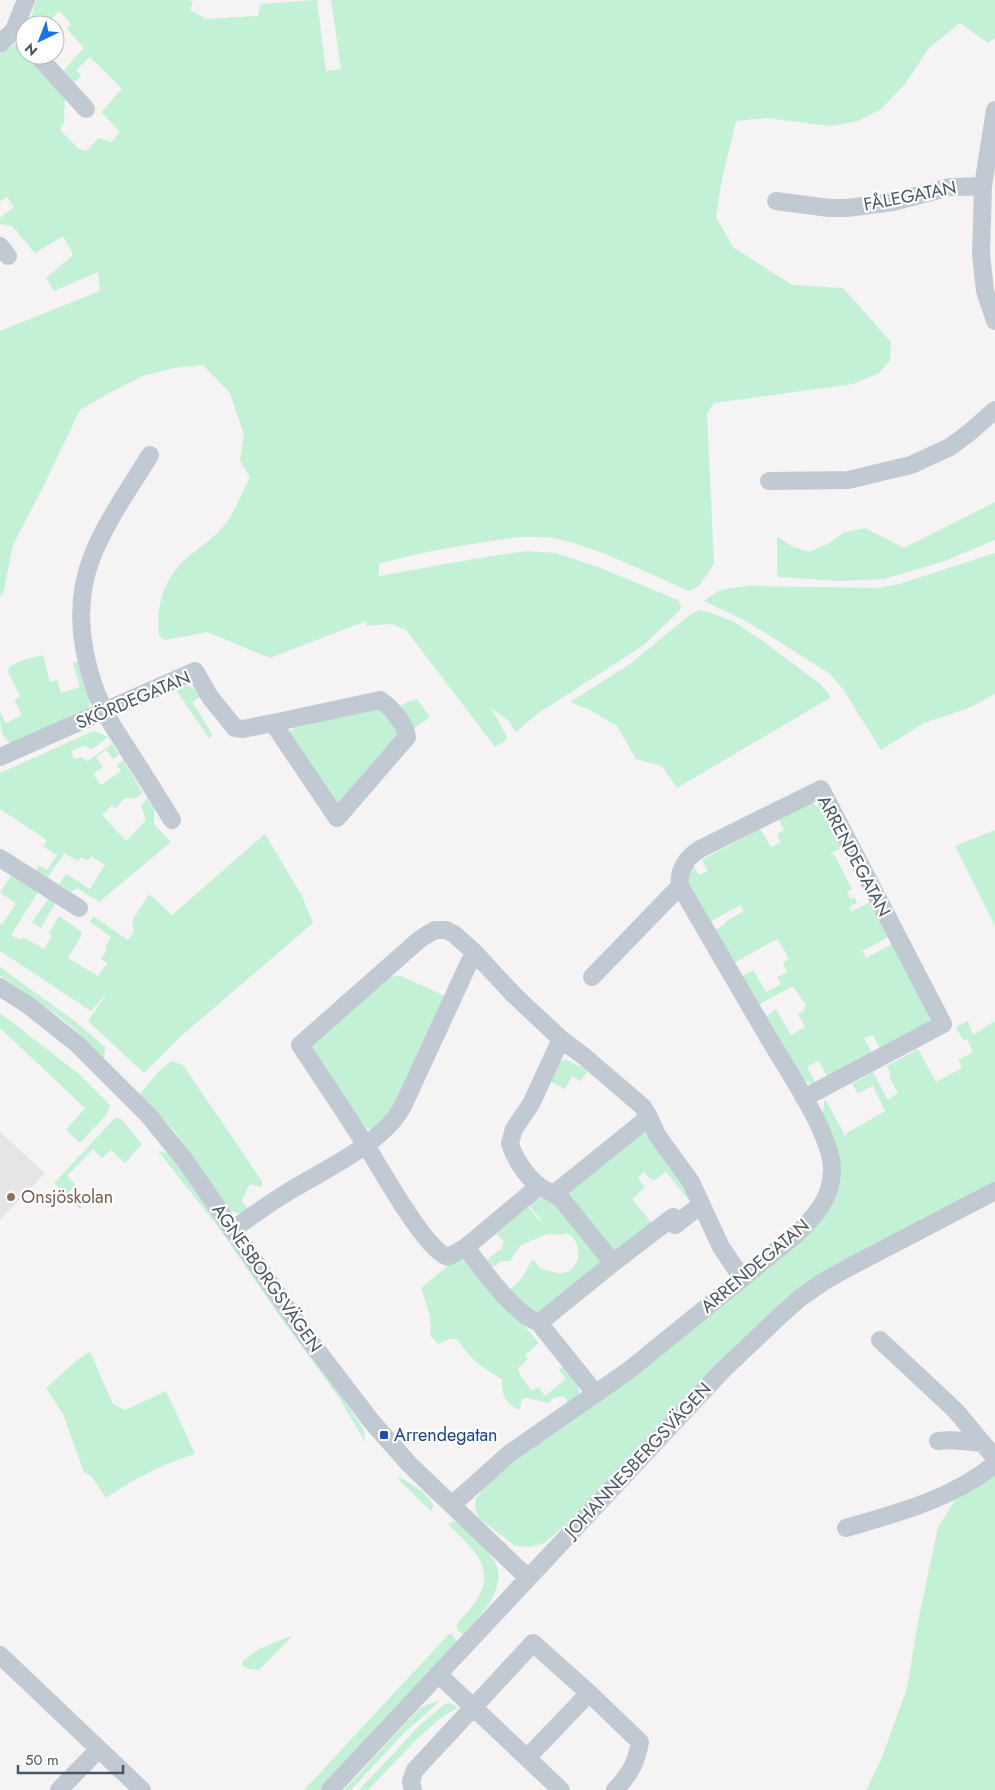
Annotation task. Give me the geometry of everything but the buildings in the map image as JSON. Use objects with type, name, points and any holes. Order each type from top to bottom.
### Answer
[{"type":"street","points":[[21,15],[26,0]]},
{"type":"street","points":[[0,44],[15,38]]},
{"type":"street","points":[[46,65],[86,109]]},
{"type":"street","points":[[995,110],[983,186],[981,254],[985,294],[995,321]]},
{"type":"street","name":"FÅLEGATAN","points":[[776,202],[829,208],[848,208],[893,202],[950,186],[983,186]]},
{"type":"street","points":[[769,481],[848,480],[911,466],[950,447],[995,410]]},
{"type":"street","points":[[150,455],[101,537],[92,556],[80,604],[81,623],[84,645],[93,681],[105,712],[172,820]]},
{"type":"street","name":"SKÖRDEGATAN","points":[[0,757],[196,672],[210,697],[235,728],[243,729],[273,724]]},
{"type":"street","points":[[380,700],[387,704],[406,730],[407,736],[337,818],[273,724],[380,700]]},
{"type":"street","name":"ARRENDEGATAN","points":[[452,1505],[510,1453],[628,1371],[810,1222],[826,1197],[832,1172],[831,1156],[826,1141],[804,1098],[680,886],[681,870],[691,855],[821,788],[943,1024],[804,1098]]},
{"type":"street","points":[[0,858],[79,908]]},
{"type":"street","points":[[592,977],[680,886]]},
{"type":"street","points":[[539,1186],[466,1247],[451,1257],[443,1256],[426,1238],[411,1217],[300,1045],[420,939],[435,930],[446,930],[454,934],[474,952],[514,996],[561,1039],[642,1107],[657,1135],[691,1182],[721,1247],[742,1278]]},
{"type":"street","points":[[232,1230],[290,1190],[366,1145],[381,1134],[397,1117],[474,952]]},
{"type":"street","name":"AGNESBORGSVÄGEN","points":[[0,987],[28,1005],[77,1044],[149,1116],[184,1159],[307,1337],[372,1422],[409,1464],[528,1578]]},
{"type":"street","points":[[561,1039],[531,1104],[514,1129],[510,1143],[517,1160],[539,1186],[555,1194],[613,1263]]},
{"type":"street","points":[[555,1194],[649,1117]]},
{"type":"street","name":"JOHANNESBERGSVÄGEN","points":[[330,1790],[723,1370],[763,1330],[800,1298],[844,1270],[995,1191]]},
{"type":"street","points":[[539,1322],[613,1263],[701,1205]]},
{"type":"street","points":[[466,1247],[494,1285],[530,1320],[539,1322],[596,1394]]},
{"type":"street","points":[[880,1340],[956,1411],[995,1458]]},
{"type":"street","points":[[938,1441],[951,1440],[982,1443]]},
{"type":"street","points":[[846,1528],[888,1516],[953,1492],[974,1480],[995,1464]]},
{"type":"street","points":[[413,1790],[411,1781],[415,1770],[533,1643],[640,1742],[637,1759],[628,1777],[615,1790]]},
{"type":"street","points":[[0,1655],[142,1790]]},
{"type":"street","points":[[438,1674],[561,1790]]},
{"type":"street","points":[[527,1758],[589,1693]]},
{"type":"street","points":[[59,1790],[99,1749]]},
{"type":"shaded area","name":"Onsjöskolan","points":[[0,1132],[45,1173],[0,1220]]},
{"type":"green space","points":[[36,0],[189,0],[193,2],[190,10],[206,19],[258,16],[261,4],[317,0],[326,71],[341,69],[331,0],[995,0],[995,38],[988,43],[960,23],[929,48],[905,84],[881,109],[858,121],[830,126],[767,118],[736,121],[722,179],[716,217],[733,247],[792,285],[843,288],[891,342],[890,361],[879,373],[853,384],[714,403],[707,414],[714,564],[699,586],[689,591],[578,544],[540,537],[506,539],[460,546],[379,564],[379,576],[526,551],[556,553],[598,567],[678,600],[681,605],[680,610],[644,645],[537,714],[516,732],[510,722],[491,708],[506,735],[506,740],[495,747],[406,630],[392,624],[366,626],[366,621],[270,658],[207,632],[165,640],[159,636],[159,611],[164,589],[169,579],[184,560],[222,528],[229,519],[250,477],[240,461],[244,435],[230,393],[203,365],[174,368],[143,376],[80,410],[13,545],[3,594],[0,596],[0,331],[100,291],[98,272],[54,291],[46,278],[72,256],[72,252],[63,236],[35,253],[12,226],[0,224],[0,218],[14,207],[7,197],[0,201],[0,55],[15,43],[15,65],[36,65],[65,95],[64,123],[61,126],[61,131],[79,149],[86,151],[99,138],[111,142],[120,132],[101,112],[122,89],[90,57],[76,70],[81,76],[74,83],[64,71],[84,48],[67,29],[71,24],[65,15],[59,11],[55,15],[32,15]]},
{"type":"green space","points":[[995,502],[995,540],[942,562],[884,579],[841,581],[779,577],[777,573],[777,537],[794,547],[809,552],[828,544],[845,532],[865,528],[904,548]]},
{"type":"green space","points":[[995,553],[995,694],[969,708],[924,723],[881,750],[843,689],[829,673],[746,621],[704,601],[720,590],[748,586],[880,588],[899,584]]},
{"type":"green space","points":[[699,610],[734,622],[767,644],[820,684],[829,694],[830,698],[677,788],[662,766],[636,759],[617,726],[590,710],[570,702],[630,664],[691,614]]},
{"type":"green space","points":[[43,655],[50,682],[57,680],[61,693],[80,687],[73,663],[80,661],[91,701],[85,714],[12,744],[3,734],[0,711],[6,723],[22,715],[14,700],[20,696],[8,672],[9,667],[23,660]]},
{"type":"green space","points":[[187,686],[194,688],[200,697],[192,702],[213,735],[209,738],[176,690]]},
{"type":"green space","points":[[417,699],[430,717],[413,729],[398,708],[405,703]]},
{"type":"green space","points":[[379,709],[400,732],[338,805],[289,733],[294,728],[361,711]]},
{"type":"green space","points":[[94,731],[108,737],[92,749],[84,746],[71,751],[74,759],[81,757],[87,761],[112,744],[119,755],[113,759],[106,750],[96,757],[103,767],[93,774],[101,785],[121,771],[117,765],[123,760],[143,793],[136,798],[125,798],[115,808],[112,805],[102,815],[126,841],[146,820],[141,806],[147,798],[154,808],[154,824],[171,842],[99,902],[77,888],[71,892],[59,884],[66,874],[90,889],[105,865],[91,856],[88,861],[81,857],[78,861],[64,853],[47,879],[36,871],[39,865],[47,870],[57,855],[43,846],[47,840],[0,809],[0,773]]},
{"type":"green space","points":[[811,803],[822,808],[843,847],[831,853],[832,855],[834,854],[852,889],[847,892],[851,899],[854,897],[857,903],[849,907],[851,912],[872,901],[890,936],[862,951],[866,958],[893,944],[933,1015],[929,1028],[881,1051],[873,1035],[864,1038],[873,1055],[828,1078],[819,1061],[808,1066],[816,1084],[804,1081],[765,1017],[776,1009],[791,1035],[805,1027],[798,1014],[804,1011],[806,1003],[793,986],[758,1005],[741,977],[753,970],[766,992],[781,984],[777,977],[787,972],[783,963],[789,958],[777,939],[732,964],[714,931],[744,911],[740,905],[710,922],[685,880],[693,865],[699,875],[708,871],[702,860],[760,829],[771,847],[781,842],[777,834],[784,830],[778,818]]},
{"type":"green space","points":[[995,830],[995,926],[955,846]]},
{"type":"green space","points":[[265,834],[302,896],[313,923],[180,1037],[144,1073],[88,1021],[108,992],[91,1011],[0,951],[0,924],[2,924],[16,904],[0,892],[11,876],[38,892],[11,935],[20,940],[23,937],[44,949],[52,936],[49,933],[59,916],[82,932],[68,958],[98,976],[107,963],[101,959],[111,937],[90,922],[93,916],[128,940],[134,931],[132,921],[149,894],[172,915]]},
{"type":"green space","points":[[49,898],[55,903],[41,928],[32,922]]},
{"type":"green space","points":[[0,967],[76,1022],[105,1047],[104,1061],[78,1032],[0,975]]},
{"type":"green space","points":[[401,976],[447,997],[400,1104],[374,1132],[351,1119],[310,1054],[312,1042],[385,977]]},
{"type":"green space","points":[[0,1013],[79,1074],[110,1105],[107,1114],[81,1142],[66,1130],[85,1108],[0,1028]]},
{"type":"green space","points":[[968,1021],[973,1035],[995,1021],[995,1185],[857,1257],[545,1543],[531,1547],[515,1546],[479,1518],[475,1505],[476,1499],[502,1468],[616,1389],[829,1207],[822,1115],[825,1099],[846,1137],[847,1133],[885,1111],[873,1086],[858,1093],[852,1084],[873,1072],[888,1100],[898,1093],[889,1077],[891,1075],[887,1066],[918,1049],[936,1082],[962,1068],[958,1060],[973,1052],[967,1039],[963,1040],[956,1027]]},
{"type":"green space","points":[[567,1060],[588,1070],[581,1081],[572,1076],[565,1089],[551,1082],[556,1065]]},
{"type":"green space","points":[[172,1061],[183,1065],[262,1181],[262,1187],[250,1184],[241,1201],[250,1210],[239,1213],[229,1209],[176,1133],[157,1112],[138,1096],[162,1068]]},
{"type":"green space","points":[[115,1118],[123,1121],[142,1144],[125,1163],[111,1150],[102,1158],[93,1149],[67,1176],[76,1185],[68,1193],[82,1207],[80,1209],[54,1183]]},
{"type":"green space","points":[[644,1130],[676,1167],[692,1204],[666,1172],[655,1180],[650,1179],[644,1172],[638,1178],[645,1187],[632,1199],[654,1226],[617,1256],[566,1192]]},
{"type":"green space","points":[[158,1151],[170,1154],[364,1430],[365,1442],[340,1399],[219,1228]]},
{"type":"green space","points":[[548,1198],[561,1206],[602,1263],[536,1320],[507,1291],[519,1281],[534,1259],[539,1268],[560,1273],[570,1271],[577,1261],[578,1254],[578,1247],[571,1236],[565,1233],[560,1235],[544,1235],[520,1246],[510,1261],[501,1261],[495,1266],[491,1266],[487,1260],[501,1250],[504,1242],[497,1234],[490,1239],[528,1207],[540,1221],[527,1203],[537,1199]]},
{"type":"green space","points":[[461,1255],[464,1256],[539,1343],[525,1355],[528,1359],[518,1368],[520,1375],[532,1391],[538,1387],[545,1396],[566,1379],[559,1370],[564,1366],[577,1383],[579,1396],[567,1405],[566,1398],[562,1396],[554,1398],[548,1403],[527,1398],[522,1399],[520,1409],[518,1410],[505,1398],[502,1379],[476,1362],[457,1339],[450,1339],[438,1344],[430,1335],[430,1317],[421,1288]]},
{"type":"green space","points":[[90,1352],[113,1404],[125,1410],[166,1391],[195,1454],[149,1473],[106,1498],[92,1477],[84,1472],[63,1414],[46,1388],[77,1360]]},
{"type":"green space","points":[[995,1472],[995,1790],[866,1790],[881,1760],[907,1688],[918,1621],[938,1527],[963,1488]]},
{"type":"green space","points":[[399,1477],[414,1485],[427,1496],[433,1504],[432,1512],[399,1480]]},
{"type":"green space","points":[[452,1521],[463,1527],[477,1539],[496,1564],[498,1574],[498,1584],[490,1602],[464,1635],[458,1631],[456,1626],[477,1599],[483,1587],[484,1576],[483,1567],[478,1557],[448,1524]]},
{"type":"green space","points":[[449,1634],[452,1634],[457,1642],[320,1790],[304,1790]]},
{"type":"green space","points":[[293,1635],[259,1670],[246,1668],[242,1665],[243,1661],[259,1649]]},
{"type":"green space","points":[[440,1701],[403,1734],[351,1790],[344,1790],[418,1710],[426,1705]]},
{"type":"green space","points":[[450,1703],[458,1707],[441,1718],[420,1736],[368,1790],[359,1790],[419,1726],[445,1704]]},
{"type":"place","name":"Onsjöskolan","points":[[11,1197]]},
{"type":"place","name":"Arrendegatan","points":[[384,1435]]}]
